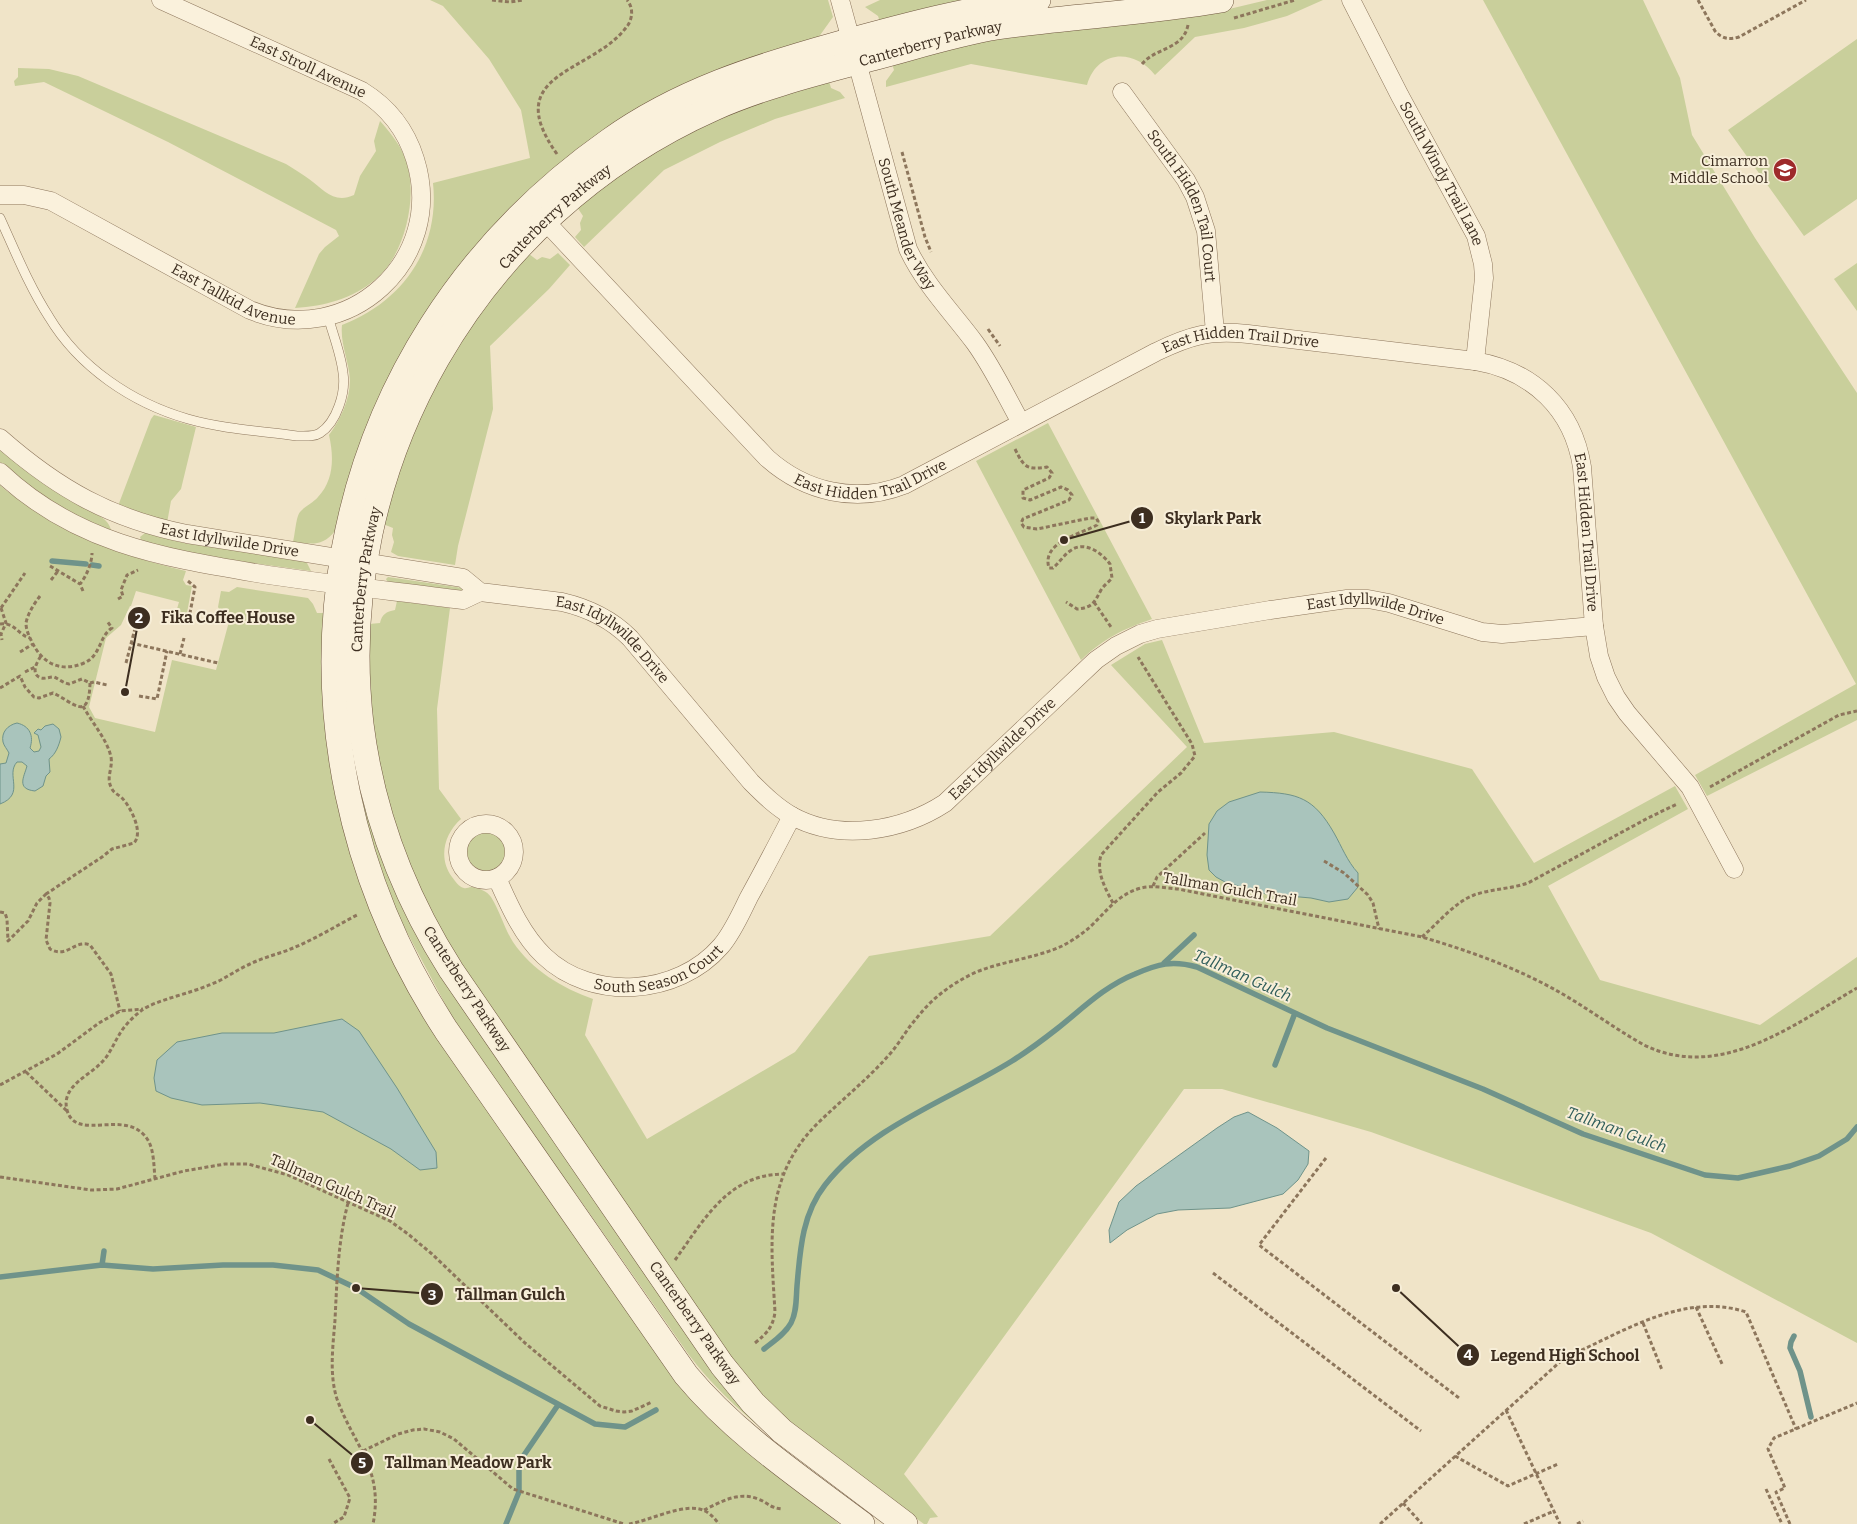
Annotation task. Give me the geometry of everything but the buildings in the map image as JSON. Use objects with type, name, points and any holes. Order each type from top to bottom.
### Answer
[{"type":"street","name":"East Stroll Avenue","points":[[161,0],[354,87],[378,102],[402,130],[410,144],[420,176],[422,203]]},
{"type":"street","name":"South Meander Way","points":[[840,0],[908,249],[918,269],[931,288],[984,355],[1021,423]]},
{"type":"street","name":"Canterberry Parkway","points":[[354,560],[374,517],[389,461],[410,411],[425,380],[456,327],[486,284],[521,245],[600,174],[679,125],[716,107],[854,51],[954,14],[1038,0]]},
{"type":"street","name":"Canterberry Parkway","points":[[862,1524],[740,1430],[707,1400],[686,1375],[446,1030],[416,982],[395,940],[372,883],[357,836],[346,789],[336,725],[333,673],[335,623],[350,586],[354,560],[360,481],[377,432],[402,375],[449,299],[489,247],[518,216],[557,181],[610,140],[647,117],[728,78],[764,65],[938,40],[988,29],[1221,0]]},
{"type":"street","name":"South Windy Trail Lane","points":[[1352,0],[1400,96],[1473,230],[1481,256],[1484,278],[1475,361]]},
{"type":"street","name":"South Hidden Tail Court","points":[[1122,92],[1186,180],[1200,208],[1207,242],[1215,332]]},
{"type":"street","name":"East Tallkid Avenue","points":[[0,195],[24,195],[51,201],[258,314],[297,320],[328,316],[348,310],[377,293],[394,275],[411,246],[418,227],[422,203]]},
{"type":"street","name":"East Hidden Trail Drive","points":[[546,221],[767,458],[788,474],[811,486],[853,495],[895,488],[915,480],[1169,346],[1190,337],[1215,332],[1248,334],[1475,361],[1503,368],[1520,376],[1535,386],[1558,409],[1572,432],[1579,450],[1582,467],[1594,626],[1599,656],[1606,678],[1632,720],[1690,787],[1734,869]]},
{"type":"street","name":"East Idyllwilde Drive","points":[[0,438],[52,479],[85,499],[123,517],[187,534],[463,578],[480,592],[575,605],[598,614],[615,624],[630,638],[751,782],[771,801],[792,816],[827,827],[854,830],[889,828],[922,817],[946,804],[1096,660],[1116,646],[1140,634],[1157,629],[1335,600],[1358,599],[1389,603],[1482,632],[1508,634],[1594,626]]},
{"type":"street","name":"East Idyllwilde Drive","points":[[0,472],[25,494],[83,528],[120,544],[152,554],[303,580],[463,600],[480,592]]},
{"type":"street","name":"Canterberry Parkway","points":[[350,586],[358,635],[358,682],[365,750],[379,811],[393,854],[411,899],[432,939],[451,970],[722,1365],[753,1403],[782,1431],[905,1524]]},
{"type":"street","name":"South Season Court","points":[[497,878],[525,934],[544,956],[564,971],[599,985],[624,987],[654,985],[690,972],[722,945],[734,927],[792,816]]},
{"type":"lane","points":[[0,218],[41,304],[56,329],[66,341],[94,369],[121,389],[153,406],[188,419],[297,436],[310,436],[320,433],[333,419],[340,400],[344,379],[328,316]]},
{"type":"path","points":[[492,0],[510,2],[523,0]]},
{"type":"path","points":[[557,154],[547,140],[539,122],[538,106],[541,96],[551,81],[603,48],[625,28],[631,20],[632,12],[627,0]]},
{"type":"path","points":[[1698,0],[1715,31],[1729,39],[1739,37],[1806,0]]},
{"type":"path","points":[[1142,64],[1152,55],[1181,40],[1188,25]]},
{"type":"path","points":[[901,150],[925,237],[933,257]]},
{"type":"path","points":[[986,325],[1001,348]]},
{"type":"path","points":[[1015,449],[1027,467],[1032,469],[1047,467],[1052,473],[1049,478],[1023,490],[1023,498],[1030,500],[1062,488],[1068,490],[1072,495],[1070,500],[1023,519],[1021,523],[1024,527],[1037,529],[1090,518],[1096,518],[1098,521],[1097,525],[1056,546],[1050,552],[1049,568],[1052,568],[1072,550],[1084,546],[1090,547],[1108,561],[1112,569],[1112,578],[1103,587],[1094,602],[1088,606],[1077,609],[1066,602]]},
{"type":"path","points":[[80,584],[87,572],[92,553]]},
{"type":"path","points":[[50,566],[80,584],[83,591]]},
{"type":"path","points":[[51,580],[58,570]]},
{"type":"path","points":[[118,599],[124,596],[121,590],[127,575],[138,570]]},
{"type":"path","points":[[2,640],[1,634],[6,623],[0,608],[25,573]]},
{"type":"path","points":[[188,581],[194,588],[189,618]]},
{"type":"path","points":[[40,596],[31,610],[27,621],[27,630],[41,656],[51,664],[61,666],[86,662],[95,654],[101,646],[106,633],[112,628],[107,621]]},
{"type":"path","points":[[1094,602],[1111,627]]},
{"type":"path","points":[[126,664],[138,617]]},
{"type":"path","points":[[0,624],[6,623],[14,626],[25,637],[30,638]]},
{"type":"path","points":[[180,654],[184,638]]},
{"type":"path","points":[[132,643],[218,663]]},
{"type":"path","points":[[20,652],[33,644]]},
{"type":"path","points":[[139,696],[157,699],[167,651]]},
{"type":"path","points":[[25,672],[35,667],[41,656]]},
{"type":"path","points":[[1113,903],[1104,886],[1100,855],[1158,792],[1181,772],[1194,756],[1192,744],[1138,657]]},
{"type":"path","points":[[35,667],[38,676],[42,678],[52,677],[69,684],[82,679],[90,684],[94,682],[107,685]]},
{"type":"path","points":[[0,688],[20,676],[25,687],[34,697],[39,698],[53,693],[79,707],[87,702],[90,684]]},
{"type":"path","points":[[0,912],[5,913],[7,919],[8,941],[28,921],[37,903],[46,894],[102,857],[112,848],[134,843],[138,835],[136,824],[122,798],[110,786],[109,778],[112,762],[109,750],[83,706]]},
{"type":"path","points":[[1703,790],[1839,715],[1857,711]]},
{"type":"path","points":[[1422,937],[1459,904],[1474,895],[1514,888],[1528,883],[1677,804]]},
{"type":"path","points":[[1153,886],[1158,876],[1205,833]]},
{"type":"path","points":[[1324,861],[1344,873],[1368,895],[1373,903],[1379,929]]},
{"type":"path","name":"Tallman Gulch Trail","points":[[756,1342],[766,1334],[774,1322],[772,1228],[776,1197],[789,1160],[801,1142],[815,1126],[885,1059],[928,1004],[941,993],[972,974],[1060,946],[1090,927],[1113,903],[1140,888],[1153,886],[1178,889],[1422,937],[1461,949],[1524,974],[1552,988],[1656,1051],[1681,1056],[1714,1056],[1748,1048],[1778,1034],[1857,988]]},
{"type":"path","points":[[46,894],[50,903],[47,945],[50,949],[60,953],[79,944],[85,943],[90,945],[111,974],[120,1011]]},
{"type":"path","points":[[0,1085],[57,1054],[99,1023],[120,1011],[144,1009],[210,985],[249,964],[291,949],[357,915]]},
{"type":"path","points":[[144,1009],[119,1034],[111,1050],[100,1065],[85,1075],[73,1087],[66,1100],[71,1118],[83,1126],[114,1123],[140,1132],[149,1142],[155,1179]]},
{"type":"path","points":[[26,1072],[68,1111]]},
{"type":"path","points":[[1326,1158],[1259,1245],[1460,1398]]},
{"type":"path","name":"Tallman Gulch Trail","points":[[0,1177],[91,1190],[106,1190],[206,1167],[248,1164],[288,1175],[390,1221],[408,1234],[432,1254],[524,1343],[600,1406],[624,1412],[632,1411],[652,1402]]},
{"type":"path","points":[[675,1260],[714,1208],[733,1189],[759,1177],[770,1174],[784,1174]]},
{"type":"path","points":[[348,1203],[342,1223],[339,1248],[332,1364],[337,1399],[363,1451],[372,1474],[376,1504],[373,1524]]},
{"type":"path","points":[[1212,1273],[1421,1431]]},
{"type":"path","points":[[1696,1307],[1723,1366]]},
{"type":"path","points":[[1380,1524],[1552,1369],[1571,1355],[1672,1311],[1696,1307],[1722,1307],[1746,1312],[1796,1429]]},
{"type":"path","points":[[1643,1323],[1662,1370]]},
{"type":"path","points":[[1766,1442],[1857,1403]]},
{"type":"path","points":[[1506,1410],[1560,1524]]},
{"type":"path","points":[[363,1451],[398,1434],[413,1430],[424,1429],[440,1432],[454,1439],[513,1489],[624,1524]]},
{"type":"path","points":[[1774,1438],[1768,1449],[1785,1488],[1776,1492],[1790,1524]]},
{"type":"path","points":[[1455,1456],[1508,1486],[1558,1464]]},
{"type":"path","points":[[329,1459],[350,1498],[344,1517],[332,1524]]},
{"type":"path","points":[[1766,1489],[1782,1524]]},
{"type":"path","points":[[704,1510],[728,1499],[746,1496],[758,1499],[772,1508],[783,1509]]},
{"type":"path","points":[[1403,1503],[1422,1524]]},
{"type":"path","points":[[629,1524],[641,1523],[690,1508],[704,1510],[719,1524]]},
{"type":"path","points":[[1524,1524],[1554,1511]]},
{"type":"path","points":[[713,1524],[716,1520]]},
{"type":"path","points":[[1577,1524],[1583,1521]]},
{"type":"green space","points":[[430,0],[828,0],[833,17],[818,38],[598,136],[572,154],[524,195],[481,241],[461,266],[424,317],[402,353],[384,390],[360,448],[338,527],[326,540],[321,542],[311,544],[293,542],[299,514],[318,497],[330,476],[332,452],[329,435],[337,423],[350,387],[342,339],[342,325],[363,315],[383,302],[413,270],[423,251],[430,230],[434,207],[433,183],[530,158],[521,110],[489,59],[443,6]]},
{"type":"green space","points":[[880,0],[967,0],[880,22],[878,16],[865,7]]},
{"type":"green space","points":[[1267,0],[1323,0],[1287,16],[1244,28],[1195,37],[1155,75],[1137,60],[1117,57],[1107,59],[1099,65],[1092,73],[1087,85],[971,64],[886,87],[886,81],[894,70],[892,64],[997,38],[1225,10]]},
{"type":"green space","points":[[1483,0],[1643,0],[1680,78],[1692,135],[1755,238],[1857,393],[1857,720],[1707,796],[1695,775],[1856,684]]},
{"type":"green space","points":[[1857,39],[1857,199],[1804,236],[1728,130]]},
{"type":"green space","points":[[18,68],[49,69],[78,76],[286,164],[325,191],[341,198],[354,195],[360,176],[376,151],[374,141],[380,121],[404,155],[409,170],[411,186],[407,221],[395,254],[376,279],[357,292],[327,303],[295,308],[319,254],[339,236],[336,230],[168,142],[44,82],[15,86],[14,81],[18,77]]},
{"type":"green space","points":[[829,81],[831,88],[840,92],[845,98],[775,119],[720,142],[664,170],[584,247],[575,237],[581,230],[580,223],[583,216],[577,207],[647,155],[742,107]]},
{"type":"green space","points":[[558,253],[570,265],[549,289],[490,346],[493,409],[458,546],[455,565],[398,556],[391,552],[394,542],[393,528],[383,524],[390,495],[423,406],[479,312],[529,254],[537,260],[542,257],[550,259]]},
{"type":"green space","points":[[1857,263],[1857,311],[1834,279]]},
{"type":"green space","points":[[154,415],[196,427],[181,489],[171,501],[167,523],[118,506]]},
{"type":"green space","points":[[1048,423],[1152,619],[1114,635],[1081,660],[976,461]]},
{"type":"green space","points":[[0,448],[52,489],[101,517],[108,523],[111,530],[78,517],[27,485],[0,462]]},
{"type":"green space","points":[[0,485],[46,517],[84,537],[144,560],[186,571],[183,580],[186,585],[192,586],[186,618],[175,616],[179,602],[136,591],[121,625],[106,638],[89,707],[95,718],[155,732],[172,660],[216,670],[231,614],[220,611],[218,607],[221,591],[229,592],[237,587],[308,598],[317,613],[325,613],[323,644],[326,721],[339,806],[367,900],[404,981],[429,1022],[586,1249],[797,1484],[839,1524],[0,1524]]},
{"type":"green space","points":[[145,533],[184,543],[299,559],[307,563],[311,571],[194,555],[142,542],[140,537]]},
{"type":"green space","points":[[388,577],[463,588],[465,592],[388,583],[386,579]]},
{"type":"green space","points":[[397,601],[450,608],[437,709],[439,789],[461,819],[450,832],[445,846],[445,862],[448,870],[460,886],[477,888],[489,895],[513,942],[529,961],[559,984],[593,999],[585,1035],[647,1139],[795,1052],[869,956],[990,936],[1187,747],[1111,665],[1145,644],[1162,640],[1204,743],[1334,732],[1472,769],[1534,863],[1675,786],[1688,809],[1548,886],[1600,980],[1760,1025],[1857,957],[1857,1343],[1651,1233],[1371,1132],[1222,1089],[1184,1089],[904,1474],[938,1517],[930,1518],[927,1524],[924,1524],[825,1452],[776,1412],[742,1373],[455,958],[424,902],[388,807],[371,721],[369,624],[380,623],[385,614],[395,610]]},
{"type":"green space","points":[[342,703],[391,867],[786,1448],[734,1405],[689,1355],[576,1194],[535,1143],[478,1066],[375,872]]},
{"type":"green space","points":[[486,832],[501,838],[507,853],[501,868],[486,874],[471,868],[465,853],[471,838]]},
{"type":"water","points":[[17,723],[25,726],[30,732],[30,748],[34,752],[39,751],[41,747],[38,735],[34,733],[38,729],[41,730],[45,726],[53,724],[59,729],[61,737],[55,752],[49,759],[50,772],[46,776],[43,786],[35,791],[25,788],[23,778],[27,766],[22,762],[17,762],[13,773],[14,790],[12,795],[8,800],[0,804],[0,764],[6,763],[9,753],[3,743],[3,735],[8,727]]},
{"type":"water","points":[[1260,792],[1295,796],[1312,805],[1327,821],[1358,873],[1358,887],[1348,899],[1329,902],[1311,898],[1266,894],[1225,882],[1209,870],[1207,855],[1209,824],[1217,811],[1229,802]]},
{"type":"water","points":[[342,1019],[359,1031],[397,1088],[436,1152],[437,1168],[420,1170],[391,1149],[323,1112],[260,1103],[202,1105],[171,1098],[156,1091],[154,1078],[157,1060],[177,1042],[222,1033],[274,1033]]},
{"type":"water","points":[[1248,1112],[1277,1128],[1309,1151],[1308,1164],[1298,1180],[1283,1194],[1230,1208],[1178,1210],[1157,1214],[1127,1230],[1110,1243],[1109,1230],[1119,1202],[1136,1186],[1217,1128],[1234,1117]]},
{"type":"waterway","points":[[52,561],[86,564]]},
{"type":"waterway","points":[[92,565],[99,566]]},
{"type":"waterway","points":[[1164,963],[1194,935]]},
{"type":"waterway","name":"Tallman Gulch","points":[[764,1349],[789,1327],[793,1319],[801,1246],[807,1220],[817,1196],[844,1164],[888,1130],[1018,1057],[1114,985],[1135,974],[1165,964],[1197,967],[1327,1028],[1483,1089],[1583,1134],[1705,1175],[1738,1178],[1790,1166],[1819,1156],[1847,1139],[1857,1127]]},
{"type":"waterway","points":[[1275,1065],[1295,1013]]},
{"type":"waterway","points":[[102,1265],[104,1251]]},
{"type":"waterway","name":"Tallman Gulch","points":[[0,1277],[102,1265],[153,1269],[223,1265],[273,1265],[318,1270],[356,1288],[409,1324],[595,1424],[625,1427],[656,1410]]},
{"type":"waterway","points":[[1794,1336],[1790,1348],[1800,1371],[1811,1417]]},
{"type":"waterway","points":[[506,1524],[519,1492],[519,1470],[522,1458],[558,1405]]},
{"type":"place","name":"Cimarron Middle School","points":[[1785,170]]},
{"type":"place","name":"Skylark Park","points":[[1064,540]]},
{"type":"place","name":"Fika Coffee House","points":[[125,692]]},
{"type":"place","name":"Tallman Gulch","points":[[356,1288]]},
{"type":"place","name":"Legend High School","points":[[1396,1288]]},
{"type":"place","name":"Tallman Meadow Park","points":[[310,1420]]}]
